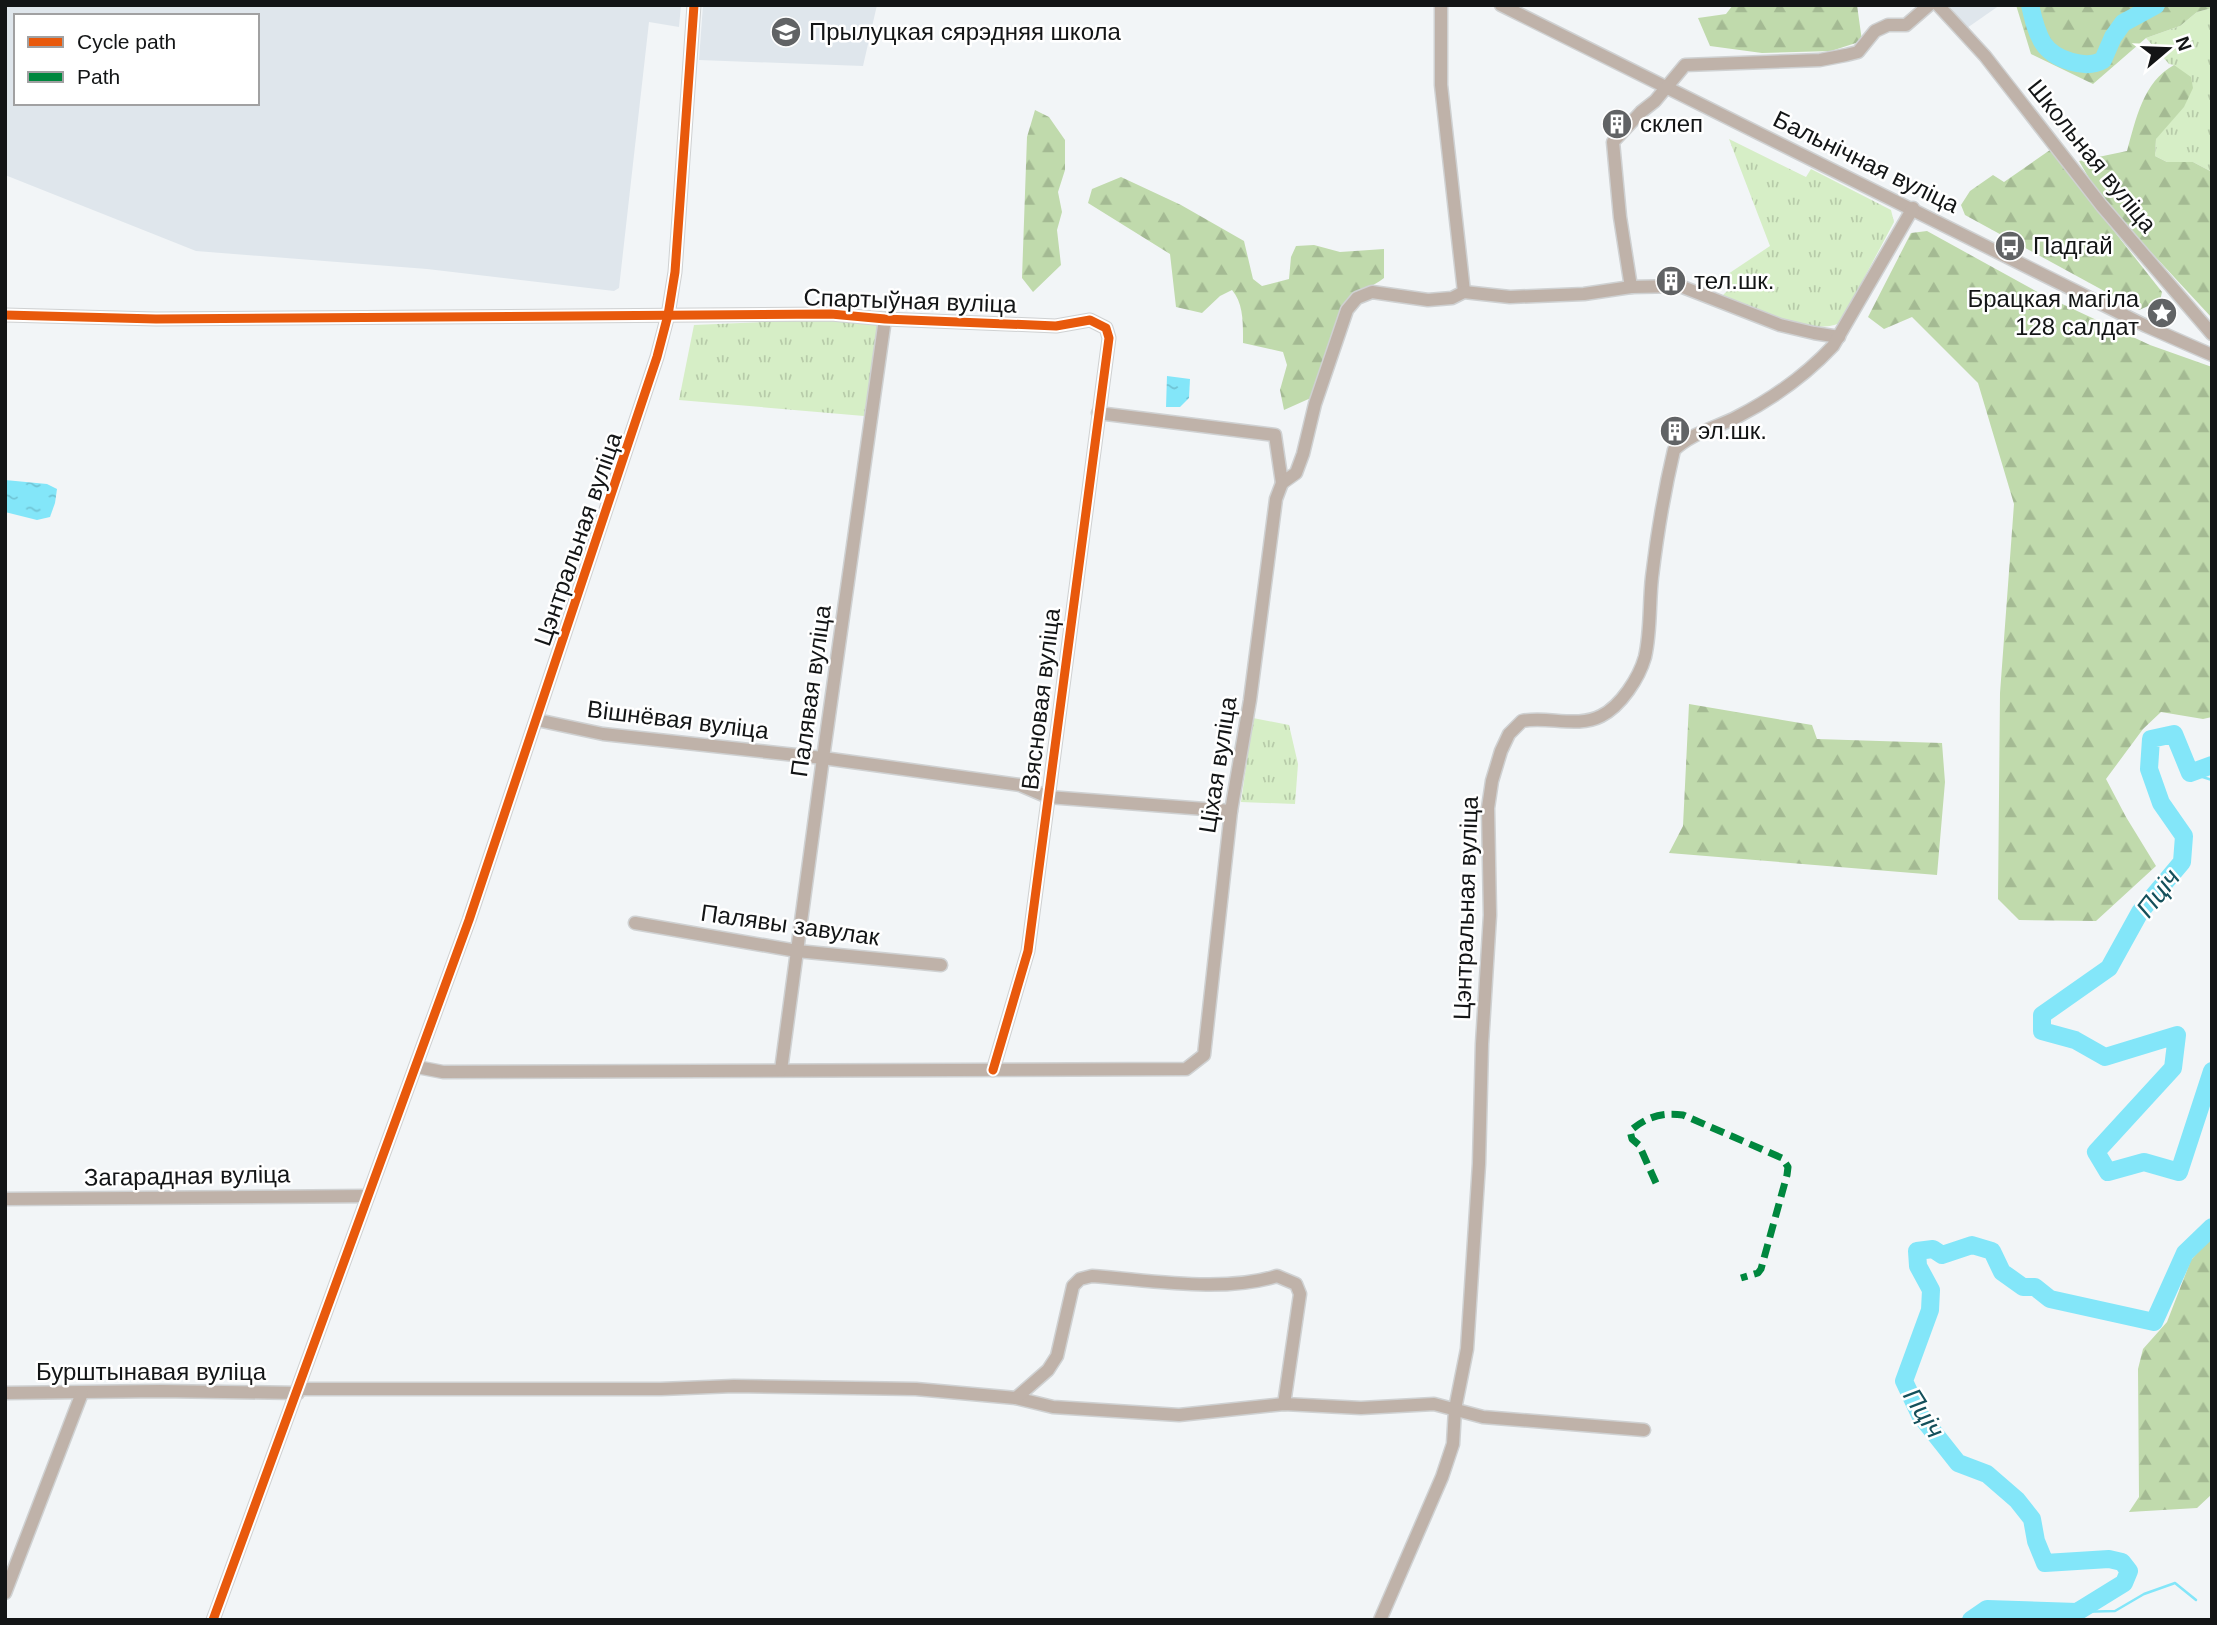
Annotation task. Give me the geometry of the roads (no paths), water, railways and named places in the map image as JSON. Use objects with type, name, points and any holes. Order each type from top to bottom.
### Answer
[{"type":"street","name":"Цэнтральная вуліца","points":[[213,1620],[417,1067],[646,396],[668,315],[675,272],[694,5]]},
{"type":"street","points":[[1441,5],[1441,85],[1464,292]]},
{"type":"street","name":"Бальнічная вуліца","points":[[1501,5],[2146,326],[2212,355]]},
{"type":"street","points":[[1631,287],[1620,217],[1613,142],[1685,65],[1820,60],[1846,55],[1858,52],[1875,31],[1888,25],[1906,25],[1929,5]]},
{"type":"street","name":"Школьная вуліца","points":[[1938,5],[1984,56],[2102,206],[2212,334]]},
{"type":"street","points":[[1098,413],[1275,435],[1282,483],[1296,473],[1315,404],[1347,310],[1357,298],[1372,292],[1428,300],[1452,298],[1464,292],[1510,297],[1584,294],[1631,287],[1680,286],[1780,325],[1836,341],[1913,208]]},
{"type":"street","name":"Спартыўная вуліца","points":[[5,315],[156,319],[831,314],[885,319],[1056,326],[1090,320],[1106,328]]},
{"type":"street","name":"Палявая вуліца","points":[[781,1069],[885,319]]},
{"type":"street","name":"Вясновая вуліца","points":[[993,1070],[1028,951],[1109,338],[1106,328]]},
{"type":"street","name":"Цэнтральная вуліца","points":[[1380,1620],[1449,1460],[1455,1429],[1455,1409],[1467,1349],[1490,915],[1488,808],[1497,761],[1509,734],[1522,721],[1586,721],[1600,717],[1613,708],[1631,684],[1644,659],[1649,630],[1651,579],[1674,450],[1688,439],[1736,418],[1785,388],[1816,364],[1836,341]]},
{"type":"street","name":"Ціхая вуліца","points":[[993,1070],[1186,1069],[1204,1055],[1231,811],[1250,701],[1276,499],[1282,483]]},
{"type":"street","name":"Вішнёвая вуліца","points":[[537,720],[603,734],[823,758],[1020,785],[1048,797],[1231,811]]},
{"type":"street","name":"Палявы завулак","points":[[635,923],[797,951],[941,965]]},
{"type":"street","points":[[417,1067],[443,1072],[993,1070]]},
{"type":"street","name":"Загарадная вуліца","points":[[5,1199],[368,1196]]},
{"type":"street","points":[[1016,1398],[1048,1370],[1057,1356],[1073,1286],[1080,1279],[1092,1276],[1188,1283],[1255,1283],[1277,1276],[1297,1284],[1300,1294],[1284,1404],[1360,1408],[1434,1404],[1483,1417],[1644,1430]]},
{"type":"street","name":"Бурштынавая вуліца","points":[[5,1393],[661,1389],[734,1386],[916,1388],[1016,1398],[1054,1407],[1179,1415],[1284,1404]]},
{"type":"street","points":[[5,1593],[82,1393]]},
{"type":"water","points":[[1167,376],[1190,379],[1189,398],[1180,407],[1166,407]]},
{"type":"water","points":[[5,480],[47,484],[57,489],[50,517],[37,520],[5,512]]},
{"type":"waterway","name":"Пціч","points":[[2030,5],[2038,34],[2048,49],[2071,62],[2088,64],[2103,60],[2113,37],[2123,23],[2156,5]]},
{"type":"waterway","name":"Пціч","points":[[2212,765],[2190,773],[2174,734],[2151,739],[2149,769],[2161,803],[2184,836],[2182,862],[2140,912],[2109,968],[2042,1015],[2042,1031],[2075,1040],[2105,1057],[2177,1035],[2173,1068],[2096,1152],[2108,1172],[2144,1162],[2179,1172],[2212,1071]]},
{"type":"waterway","points":[[2190,773],[2212,780]]},
{"type":"waterway","name":"Пціч","points":[[1971,1620],[1987,1609],[2077,1612],[2124,1583],[2129,1571],[2122,1562],[2109,1559],[2045,1563],[2036,1541],[2032,1519],[2017,1500],[1987,1474],[1958,1463],[1920,1415],[1904,1381],[1930,1310],[1931,1290],[1918,1266],[1917,1251],[1933,1249],[1942,1255],[1972,1245],[1992,1251],[2002,1272],[2023,1287],[2035,1287],[2050,1299],[2154,1322],[2185,1253],[2212,1227]]},
{"type":"waterway","points":[[2077,1612],[2115,1611],[2144,1594],[2175,1583],[2196,1600]]},
{"type":"place","name":"Прылуцкая сярэдняя школа","points":[[786,32]]},
{"type":"place","name":"склеп","points":[[1617,124]]},
{"type":"place","name":"Падгай","points":[[2010,246]]},
{"type":"place","name":"тел.шк.","points":[[1671,281]]},
{"type":"place","name":"Брацкая магіла 128 салдат","points":[[2162,313]]},
{"type":"place","name":"эл.шк.","points":[[1675,431]]}]
